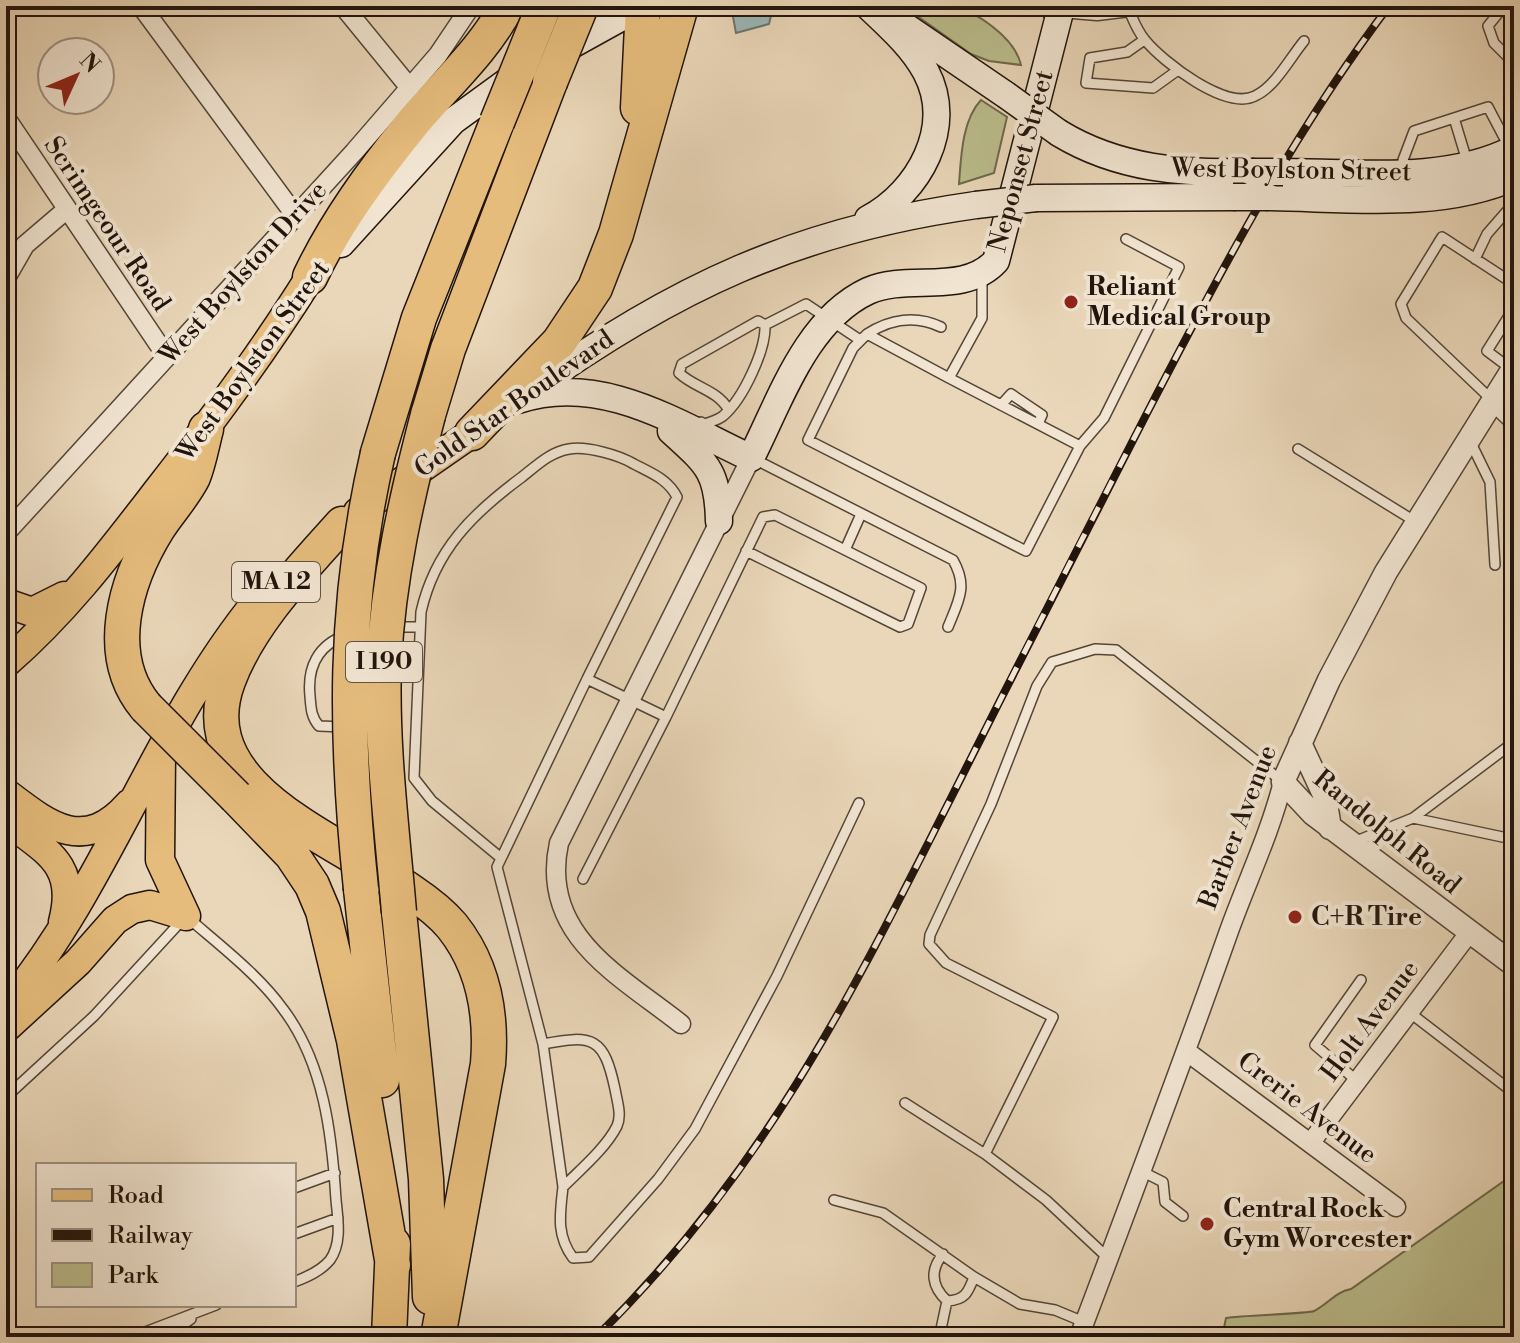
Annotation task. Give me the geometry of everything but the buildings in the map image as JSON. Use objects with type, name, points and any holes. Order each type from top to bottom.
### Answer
[{"type":"highway","points":[[310,277],[332,231],[411,125],[478,50],[507,6]]},
{"type":"highway","name":"I 190","points":[[389,1337],[393,1265],[389,1157],[349,754],[349,634],[356,561],[378,453],[419,318],[544,6]]},
{"type":"highway","name":"I 190","points":[[427,1337],[430,1275],[426,1179],[384,731],[384,661],[392,581],[406,500],[448,349],[581,6]]},
{"type":"highway","points":[[472,433],[559,342],[595,288],[616,234],[680,9]]},
{"type":"highway","points":[[616,234],[639,102],[642,13]]},
{"type":"highway","points":[[206,429],[193,476],[156,531],[127,593],[122,630],[125,668],[131,687],[146,707],[292,855],[312,885],[323,911],[354,1040],[393,1265]]},
{"type":"highway","points":[[342,524],[247,643],[228,681],[221,720],[231,757],[252,787],[434,909],[462,940],[481,981],[490,1029],[488,1064],[438,1337]]},
{"type":"main road","points":[[453,121],[507,62],[598,6]]},
{"type":"main road","name":"West Boylston Street","points":[[869,6],[913,28],[1059,133],[1091,150],[1150,168],[1200,173],[1404,172],[1468,166],[1512,150]]},
{"type":"main road","points":[[843,231],[872,216],[901,194],[926,159],[936,126],[935,99],[927,74],[907,45],[869,6]]},
{"type":"main road","name":"Neponset Street","points":[[751,458],[814,338],[830,320],[871,290],[971,279],[996,261],[1024,199],[1056,7]]},
{"type":"main road","name":"West Boylston Street","points":[[6,663],[91,577],[206,429],[276,331],[310,277],[453,121],[512,78],[642,13]]},
{"type":"main road","name":"West Boylston Street","points":[[1268,197],[1453,195],[1514,177]]},
{"type":"main road","name":"Gold Star Boulevard","points":[[6,1007],[58,938],[86,893],[208,669],[265,592],[342,524],[581,355],[697,286],[758,259],[843,231],[914,213],[1024,199],[1268,197]]},
{"type":"main road","points":[[518,400],[555,391],[580,391],[615,398],[751,458]]},
{"type":"main road","points":[[651,412],[705,460],[718,486],[719,521]]},
{"type":"main road","points":[[6,603],[24,612],[39,610],[91,577]]},
{"type":"main road","points":[[6,682],[22,668],[39,633]]},
{"type":"main road","points":[[161,754],[160,860],[186,916]]},
{"type":"main road","points":[[6,793],[38,817],[72,832],[94,829],[112,819],[143,788]]},
{"type":"main road","points":[[6,820],[51,855],[65,874],[68,897],[58,938]]},
{"type":"main road","points":[[6,1028],[78,962],[115,920],[132,909],[150,905],[186,916]]},
{"type":"street","points":[[141,6],[295,215]]},
{"type":"street","points":[[343,6],[410,88]]},
{"type":"street","name":"West Boylston Drive","points":[[6,533],[410,88],[452,38],[471,6]]},
{"type":"street","points":[[1056,7],[1074,11],[1133,7]]},
{"type":"street","name":"Scrimgeour Road","points":[[6,120],[167,357]]},
{"type":"street","points":[[6,278],[25,245],[66,210]]},
{"type":"street","name":"Barber Avenue","points":[[1081,1330],[1300,743],[1344,652],[1416,522],[1513,368]]},
{"type":"street","points":[[1492,400],[1514,421]]},
{"type":"street","points":[[681,1024],[593,955],[568,925],[556,895],[553,870],[559,843],[751,458]]},
{"type":"street","points":[[1300,743],[1325,797],[1330,828]]},
{"type":"street","name":"Randolph Road","points":[[1283,782],[1330,828],[1514,965]]},
{"type":"street","name":"Holt Avenue","points":[[1312,1141],[1469,933]]},
{"type":"street","name":"Crerie Avenue","points":[[1186,1051],[1312,1141],[1396,1207]]},
{"type":"lane","points":[[1504,6],[1488,26],[1494,43],[1514,63]]},
{"type":"lane","points":[[1133,7],[1144,40],[1178,70],[1201,85],[1237,100],[1254,97],[1266,88],[1304,41]]},
{"type":"lane","points":[[1144,40],[1127,52],[1090,58],[1086,83],[1153,88],[1178,70]]},
{"type":"lane","points":[[1506,55],[1514,47]]},
{"type":"lane","points":[[1404,172],[1403,160],[1414,131],[1488,107],[1512,150]]},
{"type":"lane","points":[[1454,118],[1468,166]]},
{"type":"lane","points":[[1475,259],[1487,234],[1514,203]]},
{"type":"lane","points":[[1492,400],[1406,318],[1401,304],[1442,237],[1514,284]]},
{"type":"lane","points":[[941,327],[919,319],[890,323],[864,337],[808,440],[1026,551],[1079,447],[1104,418],[1179,267],[1126,239]]},
{"type":"lane","points":[[949,378],[982,318],[982,273]]},
{"type":"lane","points":[[765,325],[806,304],[830,320],[949,378],[1079,447]]},
{"type":"lane","points":[[1513,368],[1487,351],[1514,308]]},
{"type":"lane","points":[[728,409],[721,397],[692,385],[679,373],[682,364],[758,321],[765,325]]},
{"type":"lane","points":[[651,412],[683,414],[705,424],[728,409],[738,396],[765,338],[765,325]]},
{"type":"lane","points":[[1001,405],[1011,394],[1029,403],[1042,415],[1038,424]]},
{"type":"lane","points":[[1468,438],[1490,482],[1495,565]]},
{"type":"lane","points":[[501,858],[432,801],[414,778],[420,627],[425,592],[463,525],[476,511],[552,454],[571,448],[624,458],[671,485],[677,497],[497,867],[543,1044],[563,1187],[559,1224],[562,1243],[573,1258],[589,1257],[658,1179],[695,1129],[777,976],[859,803]]},
{"type":"lane","points":[[1298,449],[1416,522]]},
{"type":"lane","points":[[751,458],[953,560],[963,577],[960,600],[948,627]]},
{"type":"lane","points":[[845,550],[861,514]]},
{"type":"lane","points":[[583,879],[666,717],[746,551],[763,517],[775,515],[921,588],[908,624],[900,627],[746,551]]},
{"type":"lane","points":[[361,727],[319,726],[312,719],[308,677],[316,655],[336,638],[369,627],[420,627]]},
{"type":"lane","name":"Randolph Road","points":[[985,1154],[1053,1017],[946,963],[929,944],[930,935],[991,804],[1037,686],[1052,662],[1095,649],[1116,650],[1283,782]]},
{"type":"lane","points":[[587,679],[666,717]]},
{"type":"lane","points":[[375,727],[416,728]]},
{"type":"lane","points":[[1351,844],[1413,818],[1514,742]]},
{"type":"lane","points":[[1413,818],[1514,841]]},
{"type":"lane","points":[[6,1097],[94,1016],[186,916],[264,988],[299,1032],[328,1120],[339,1236],[331,1258],[319,1270],[296,1281]]},
{"type":"lane","points":[[1357,1081],[1315,1045],[1361,980]]},
{"type":"lane","points":[[1409,1012],[1514,1093]]},
{"type":"lane","points":[[543,1044],[576,1037],[603,1048],[619,1112],[617,1126],[563,1187]]},
{"type":"lane","points":[[905,1103],[1034,1189],[1108,1258]]},
{"type":"lane","points":[[1141,1171],[1163,1182],[1165,1202],[1183,1216]]},
{"type":"lane","points":[[296,1187],[335,1173]]},
{"type":"lane","points":[[834,1200],[883,1213],[974,1277],[1020,1304],[1055,1310],[1081,1330]]},
{"type":"lane","points":[[296,1233],[338,1218]]},
{"type":"lane","points":[[943,1254],[935,1263],[933,1276],[938,1293],[947,1301],[960,1300],[968,1294],[974,1277]]},
{"type":"lane","points":[[941,1329],[947,1301]]},
{"type":"lane","points":[[132,1337],[211,1307]]},
{"type":"lane","points":[[165,1337],[203,1310]]},
{"type":"green space","points":[[943,5],[970,13],[1002,35],[1021,65],[989,61],[971,54],[903,6]]},
{"type":"green space","points":[[981,100],[1007,117],[994,173],[959,184],[966,128]]},
{"type":"green space","points":[[1514,1174],[1514,1337],[1222,1337],[1226,1318],[1314,1311],[1351,1289]]},
{"type":"water","points":[[731,6],[754,6],[772,12],[769,24],[736,33]]},
{"type":"railway","points":[[596,1337],[654,1276],[707,1213],[797,1083],[875,946],[1173,362],[1230,257],[1289,154],[1389,6]]},
{"type":"place","name":"Reliant Medical Group","points":[[1071,302]]},
{"type":"place","name":"C+R Tire","points":[[1295,917]]},
{"type":"place","name":"Central Rock Gym Worcester","points":[[1207,1224]]}]
